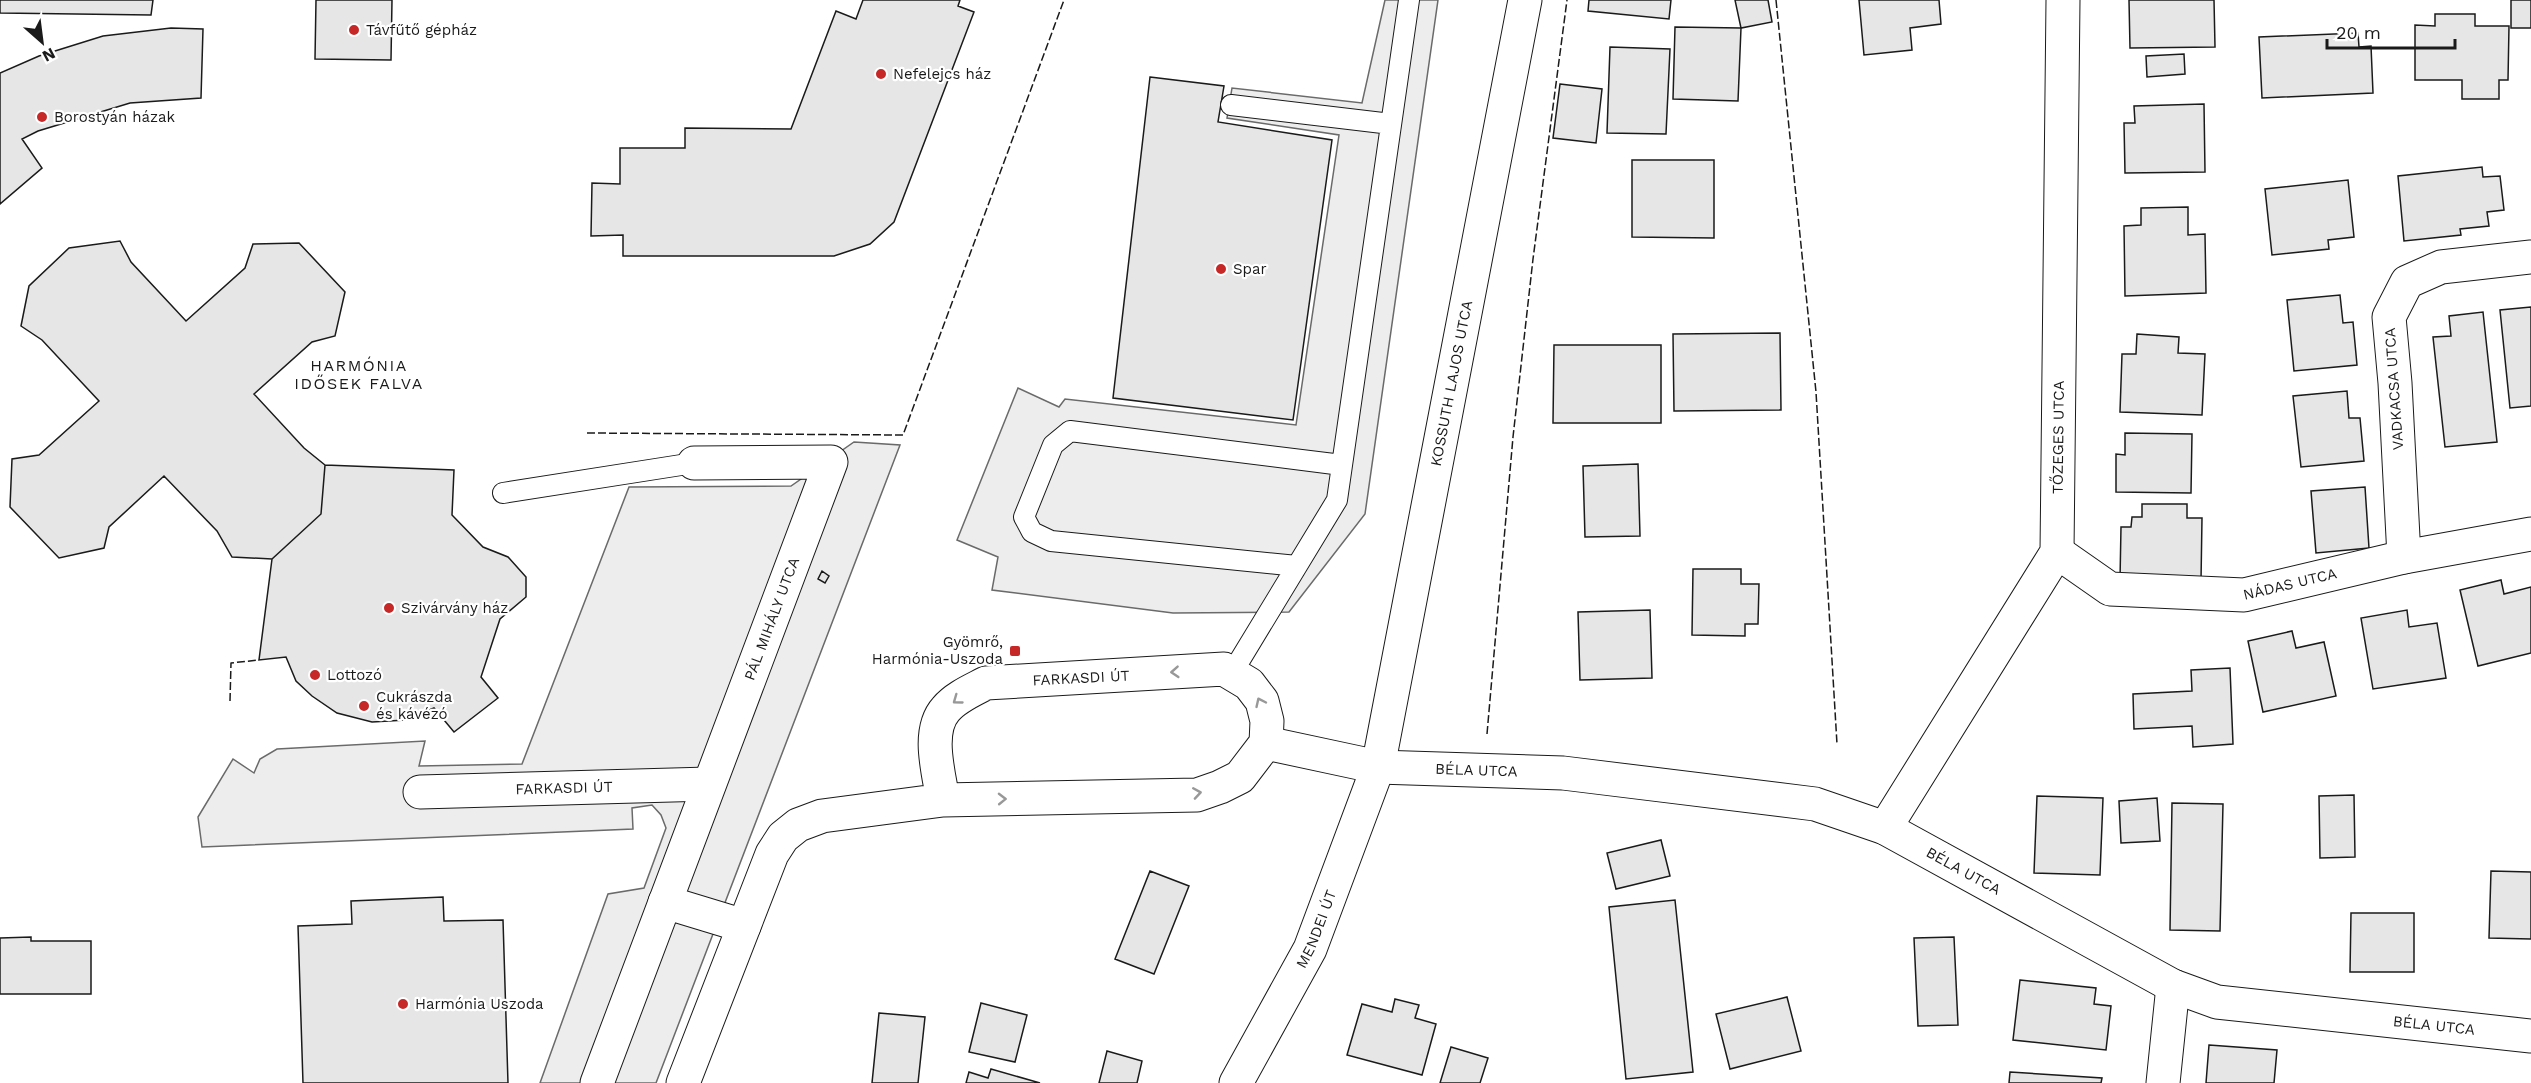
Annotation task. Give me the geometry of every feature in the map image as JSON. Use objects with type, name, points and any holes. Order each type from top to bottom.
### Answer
[{"type":"street","name":"KOSSUTH LAJOS UTCA","points":[[1378,767],[1525,0]]},
{"type":"street","name":"TŐZEGES UTCA","points":[[2057,552],[2063,0]]},
{"type":"street","name":"VADKACSA UTCA","points":[[2404,557],[2396,383],[2389,317],[2407,282],[2432,270],[2441,267],[2531,257]]},
{"type":"street","name":"PÁL MIHÁLY UTCA","points":[[597,1083],[831,462],[694,463]]},
{"type":"street","name":"NÁDAS UTCA","points":[[2057,552],[2110,589],[2244,595],[2404,557],[2531,534]]},
{"type":"street","points":[[1885,828],[2057,552]]},
{"type":"street","name":"FARKASDI ÚT","points":[[943,800],[936,747],[937,725],[946,709],[964,695],[986,684],[1224,669],[1232,673]]},
{"type":"street","points":[[683,1083],[772,854],[783,837],[798,825],[822,816],[943,800],[1197,795],[1220,788],[1240,777],[1266,743],[1267,721],[1262,701],[1249,684],[1232,673]]},
{"type":"street","points":[[1266,743],[1378,767]]},
{"type":"street","name":"BÉLA UTCA","points":[[1378,767],[1563,773],[1815,804],[1885,828],[2173,986],[2217,1002],[2531,1036]]},
{"type":"street","name":"MENDEI ÚT","points":[[1236,1083],[1310,948],[1378,767]]},
{"type":"street","name":"FARKASDI ÚT","points":[[420,792],[709,784]]},
{"type":"street","points":[[665,902],[744,926]]},
{"type":"street","points":[[2163,1083],[2173,986]]},
{"type":"lane","points":[[1232,673],[1337,500],[1409,0]]},
{"type":"lane","points":[[1231,105],[1391,124]]},
{"type":"lane","points":[[1297,566],[1051,541],[1032,532],[1024,517],[1053,444],[1070,431],[1342,465]]},
{"type":"lane","points":[[503,493],[694,463]]},
{"type":"shaded area","points":[[1385,0],[1438,0],[1365,514],[1289,612],[1173,613],[992,590],[998,557],[957,540],[1018,388],[1059,407],[1065,399],[1296,425],[1339,135],[1227,118],[1232,88],[1362,103]]},
{"type":"shaded area","points":[[854,442],[900,445],[656,1083],[540,1083],[608,894],[644,888],[666,828],[661,815],[652,805],[632,808],[633,829],[202,847],[198,817],[233,759],[254,773],[260,759],[277,749],[425,741],[419,766],[522,764],[629,487],[791,486]]},
{"type":"building","points":[[0,0],[153,0],[151,15],[0,13]]},
{"type":"building","name":"Távfűtő gépház","points":[[316,0],[392,0],[391,60],[315,59]]},
{"type":"building","name":"Nefelejcs ház","points":[[863,0],[960,0],[958,6],[974,12],[894,222],[870,244],[834,256],[623,256],[623,235],[591,236],[592,183],[620,184],[620,148],[685,148],[685,128],[791,129],[836,11],[856,19]]},
{"type":"building","points":[[1589,0],[1671,0],[1669,19],[1588,11]]},
{"type":"building","points":[[1735,0],[1768,0],[1772,22],[1741,28]]},
{"type":"building","points":[[1859,0],[1939,0],[1941,24],[1910,28],[1912,50],[1864,55]]},
{"type":"building","points":[[2129,0],[2214,0],[2215,47],[2130,48]]},
{"type":"building","points":[[2511,0],[2531,0],[2531,28],[2511,28]]},
{"type":"building","points":[[2435,14],[2475,14],[2475,26],[2509,26],[2508,80],[2499,80],[2499,99],[2462,99],[2462,80],[2415,80],[2415,25],[2435,26]]},
{"type":"building","points":[[1675,27],[1741,28],[1738,101],[1673,99]]},
{"type":"building","name":"Borostyán házak","points":[[171,28],[203,29],[201,98],[130,103],[38,131],[22,139],[42,168],[0,204],[0,73],[39,56],[103,36]]},
{"type":"building","points":[[2358,33],[2359,47],[2371,46],[2373,93],[2262,98],[2259,37]]},
{"type":"building","points":[[1610,47],[1670,49],[1666,134],[1607,133]]},
{"type":"building","points":[[2184,54],[2185,74],[2147,77],[2146,56]]},
{"type":"building","name":"Spar","points":[[1150,77],[1224,86],[1218,122],[1332,140],[1293,420],[1113,398]]},
{"type":"building","points":[[1560,84],[1602,89],[1596,143],[1553,138]]},
{"type":"building","points":[[2204,104],[2205,172],[2125,173],[2124,123],[2135,123],[2134,106]]},
{"type":"building","points":[[1632,160],[1714,160],[1714,238],[1632,237]]},
{"type":"building","points":[[2482,167],[2483,177],[2500,176],[2504,210],[2487,212],[2489,226],[2460,229],[2461,235],[2404,241],[2398,176]]},
{"type":"building","points":[[2348,180],[2354,237],[2328,240],[2329,249],[2272,255],[2265,189]]},
{"type":"building","points":[[2188,207],[2188,235],[2205,234],[2206,293],[2125,296],[2124,226],[2141,225],[2141,208]]},
{"type":"building","points":[[120,241],[131,262],[186,321],[245,268],[253,244],[299,243],[345,292],[335,336],[312,342],[254,394],[304,448],[325,465],[321,514],[272,559],[232,557],[217,531],[164,476],[109,527],[104,548],[59,558],[10,507],[12,459],[39,455],[99,401],[42,340],[21,326],[29,286],[69,248]]},
{"type":"building","points":[[2340,295],[2343,323],[2353,322],[2357,365],[2294,371],[2287,300]]},
{"type":"building","points":[[2531,307],[2531,406],[2510,408],[2500,310]]},
{"type":"building","points":[[2483,312],[2497,442],[2445,447],[2433,337],[2451,336],[2449,316]]},
{"type":"building","points":[[1780,333],[1781,410],[1674,411],[1673,334]]},
{"type":"building","points":[[2137,334],[2179,337],[2178,353],[2205,354],[2202,415],[2120,412],[2122,354],[2136,354]]},
{"type":"building","points":[[1554,345],[1661,345],[1661,423],[1553,423]]},
{"type":"building","points":[[2347,391],[2349,418],[2360,418],[2364,461],[2301,467],[2293,396]]},
{"type":"building","points":[[2125,433],[2192,434],[2191,493],[2116,492],[2116,454],[2125,455]]},
{"type":"building","points":[[1638,464],[1640,536],[1585,537],[1583,466]]},
{"type":"building","name":"Szivárvány ház","points":[[325,465],[454,470],[452,515],[483,547],[508,557],[526,577],[526,597],[500,619],[481,677],[498,698],[454,732],[434,708],[406,720],[372,722],[337,713],[312,696],[296,681],[286,657],[259,660],[272,559],[321,514]]},
{"type":"building","points":[[2365,487],[2369,548],[2316,553],[2311,491]]},
{"type":"building","points":[[2142,504],[2187,504],[2187,518],[2202,518],[2201,581],[2120,580],[2121,527],[2131,527],[2132,517],[2142,517]]},
{"type":"building","points":[[1693,569],[1741,569],[1741,584],[1759,584],[1758,624],[1745,624],[1745,636],[1692,635]]},
{"type":"building","points":[[822,571],[829,576],[825,583],[818,579]]},
{"type":"building","points":[[2501,580],[2504,594],[2531,587],[2531,653],[2478,666],[2460,590]]},
{"type":"building","points":[[1650,610],[1652,678],[1580,680],[1578,612]]},
{"type":"building","points":[[2407,610],[2409,627],[2437,623],[2446,678],[2373,689],[2361,618]]},
{"type":"building","points":[[2292,631],[2296,648],[2324,642],[2336,696],[2263,712],[2248,641]]},
{"type":"building","points":[[2230,668],[2233,744],[2193,747],[2192,726],[2134,729],[2133,694],[2192,691],[2191,670]]},
{"type":"building","points":[[2354,795],[2355,857],[2320,858],[2319,796]]},
{"type":"building","points":[[2037,796],[2103,798],[2100,875],[2034,873]]},
{"type":"building","points":[[2157,798],[2160,841],[2121,843],[2119,801]]},
{"type":"building","points":[[2172,803],[2223,804],[2220,931],[2170,930]]},
{"type":"building","points":[[1661,840],[1670,876],[1616,889],[1607,853]]},
{"type":"building","points":[[1150,871],[1189,886],[1154,974],[1115,959]]},
{"type":"building","points":[[2491,871],[2531,872],[2531,939],[2489,938]]},
{"type":"building","name":"Harmónia Uszoda","points":[[443,897],[444,921],[503,920],[508,1083],[303,1083],[298,926],[352,924],[351,901]]},
{"type":"building","points":[[1675,900],[1693,1072],[1626,1079],[1609,907]]},
{"type":"building","points":[[2351,913],[2414,913],[2414,972],[2350,972]]},
{"type":"building","points":[[31,937],[31,941],[91,941],[91,994],[0,994],[0,938]]},
{"type":"building","points":[[1954,937],[1958,1025],[1918,1026],[1914,938]]},
{"type":"building","points":[[2020,980],[2096,988],[2094,1004],[2111,1006],[2106,1050],[2013,1040]]},
{"type":"building","points":[[1787,997],[1801,1051],[1730,1069],[1716,1014]]},
{"type":"building","points":[[1395,999],[1419,1005],[1415,1018],[1436,1024],[1422,1075],[1347,1055],[1362,1004],[1392,1012]]},
{"type":"building","points":[[981,1003],[1027,1015],[1015,1062],[969,1052]]},
{"type":"building","points":[[879,1013],[925,1017],[918,1083],[872,1083]]},
{"type":"building","points":[[2209,1045],[2277,1050],[2274,1083],[2206,1083]]},
{"type":"building","points":[[1451,1047],[1488,1058],[1480,1083],[1440,1083]]},
{"type":"building","points":[[1107,1051],[1142,1061],[1137,1083],[1099,1083]]},
{"type":"building","points":[[991,1069],[1040,1083],[966,1083],[969,1072],[988,1078]]},
{"type":"building","points":[[2010,1072],[2102,1078],[2101,1083],[2009,1083]]},
{"type":"fence","points":[[587,433],[903,435],[1064,0]]},
{"type":"fence","points":[[1487,734],[1513,437],[1533,259],[1567,0]]},
{"type":"fence","points":[[1776,0],[1816,392],[1837,744]]},
{"type":"fence","points":[[230,701],[231,663],[259,660]]},
{"type":"place","name":"Távfűtő gépház","points":[[354,30]]},
{"type":"place","name":"Nefelejcs ház","points":[[881,74]]},
{"type":"place","name":"Borostyán házak","points":[[42,117]]},
{"type":"place","name":"Spar","points":[[1221,269]]},
{"type":"place","name":"Szivárvány ház","points":[[389,608]]},
{"type":"place","name":"Gyömrő, Harmónia-Uszoda","points":[[1015,651]]},
{"type":"place","name":"Lottozó","points":[[315,675]]},
{"type":"place","name":"Cukrászda és kávézó","points":[[364,706]]},
{"type":"place","name":"Harmónia Uszoda","points":[[403,1004]]},
{"type":"district","name":"HARMÓNIA IDŐSEK FALVA","points":[[359,374]]}]
